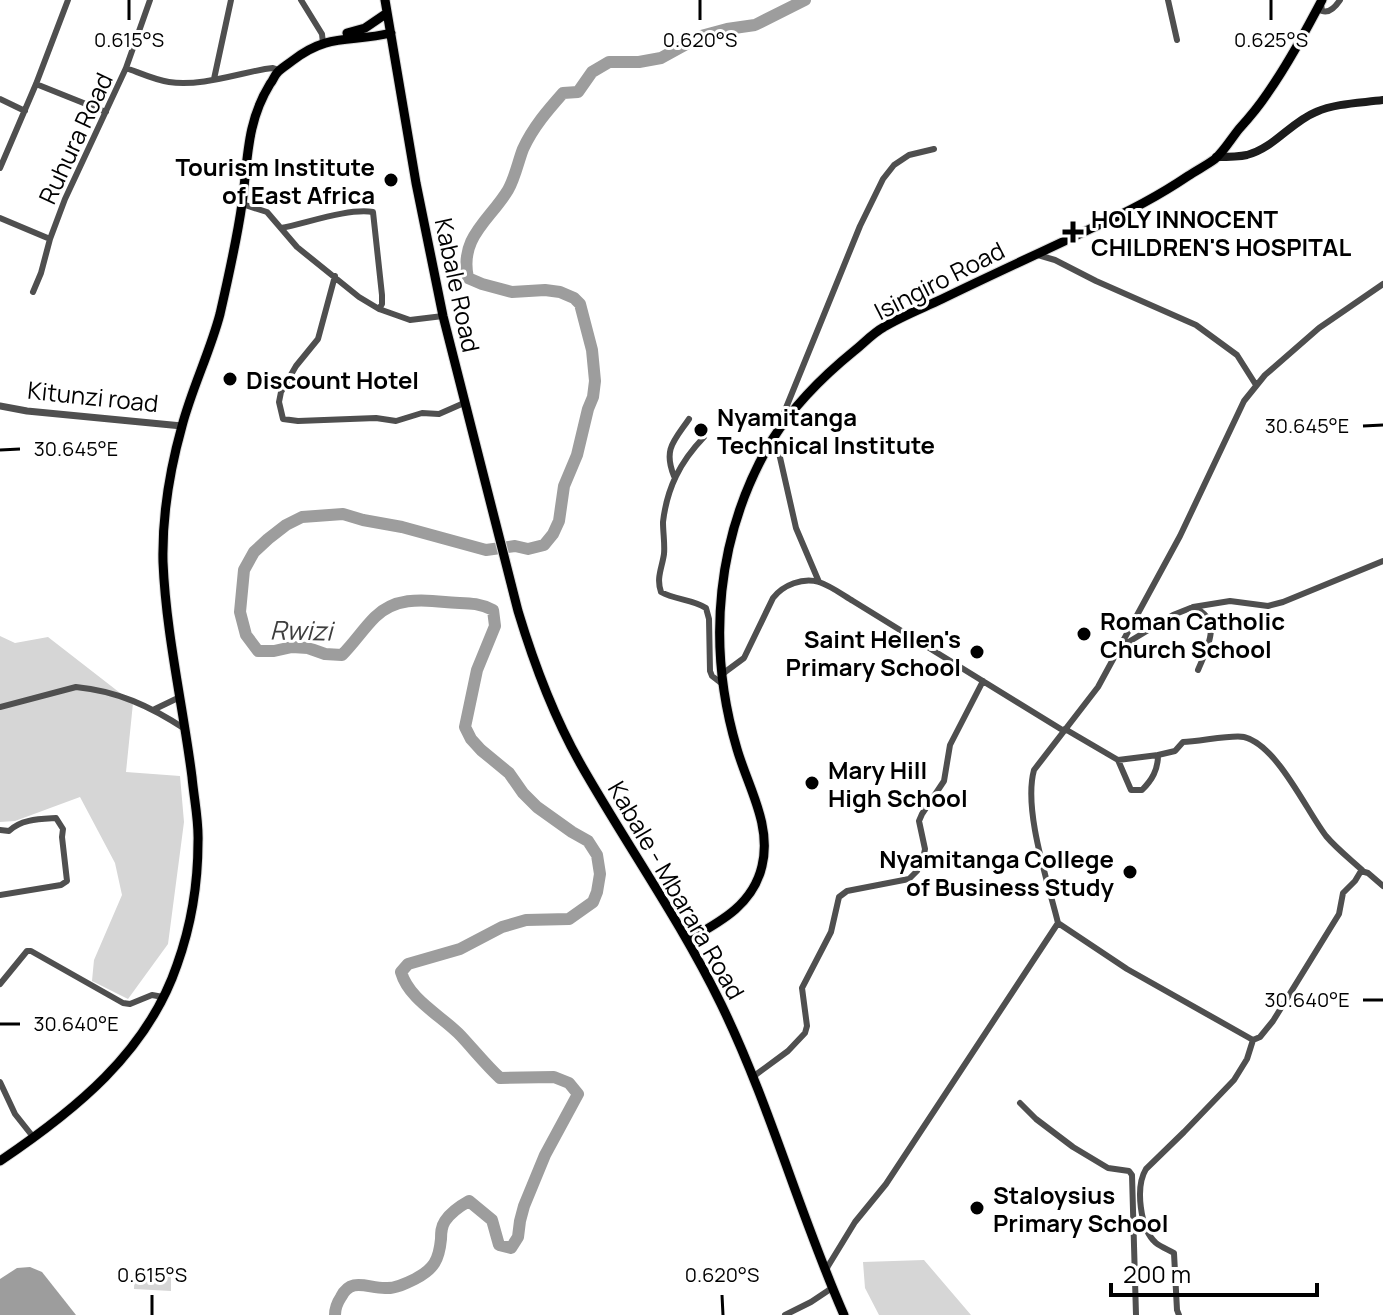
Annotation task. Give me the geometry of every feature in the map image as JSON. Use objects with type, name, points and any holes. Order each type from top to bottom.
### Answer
[{"type":"main road","name":"Kabale Road","points":[[385,0],[416,183],[443,316],[509,575]]},
{"type":"main road","name":"Isingiro Road","points":[[688,940],[738,908],[756,884],[763,864],[761,818],[737,752],[721,679],[719,602],[724,564],[735,525],[752,477],[774,438],[800,400],[883,328],[1137,208],[1216,157],[1267,96],[1321,1]]},
{"type":"main road","points":[[323,41],[358,31],[387,13]]},
{"type":"main road","points":[[0,1161],[79,1104],[106,1078],[156,1011],[177,967],[196,884],[198,826],[169,621],[163,562],[165,521],[169,485],[182,426],[219,316],[242,204],[247,127],[257,96],[277,67],[312,43],[391,33]]},
{"type":"main road","points":[[364,37],[383,42],[394,54]]},
{"type":"main road","points":[[1216,157],[1258,151],[1317,111],[1338,105],[1383,100]]},
{"type":"main road","name":"Kabale - Mbarara Road","points":[[509,575],[531,654],[556,715],[579,762],[688,940],[754,1076],[844,1315]]},
{"type":"street","points":[[0,168],[68,0]]},
{"type":"street","name":"Ruhura Road","points":[[0,218],[50,239],[65,199],[126,68],[150,0]]},
{"type":"street","points":[[214,79],[231,0]]},
{"type":"street","points":[[301,0],[322,34],[323,41]]},
{"type":"street","points":[[1168,0],[1177,40]]},
{"type":"street","points":[[1321,1],[1322,11],[1325,12],[1331,11],[1340,0]]},
{"type":"street","points":[[126,68],[166,82],[190,82],[276,69]]},
{"type":"street","points":[[36,84],[106,112]]},
{"type":"street","points":[[0,99],[25,111]]},
{"type":"street","points":[[819,582],[796,528],[774,438],[860,226],[883,179],[894,165],[909,155],[934,149]]},
{"type":"street","points":[[242,204],[267,212],[297,247],[359,297],[379,309],[410,320],[443,316]]},
{"type":"street","points":[[281,228],[348,213],[373,212],[382,295],[379,309]]},
{"type":"street","points":[[33,292],[50,239]]},
{"type":"street","points":[[1036,254],[1196,325],[1237,355],[1256,385]]},
{"type":"street","points":[[335,276],[318,339],[296,366],[281,392],[280,412],[283,419],[376,418],[396,421],[422,413],[439,414],[464,403]]},
{"type":"street","points":[[1253,1040],[1127,969],[1058,923],[1033,820],[1030,784],[1034,770],[1098,687],[1180,536],[1244,401],[1265,375],[1319,328],[1383,284]]},
{"type":"street","name":"Kitunzi road","points":[[0,406],[182,426]]},
{"type":"street","points":[[674,476],[668,456],[670,446],[689,419]]},
{"type":"street","points":[[704,437],[674,476],[667,496],[663,525],[664,555],[658,579],[661,592],[706,608],[712,676],[721,679],[744,658],[777,593],[800,581],[819,582],[1118,760],[1175,751],[1183,742],[1243,736],[1275,759],[1327,837],[1383,886]]},
{"type":"street","points":[[1120,647],[1173,615],[1193,607],[1230,601],[1268,606],[1383,561]]},
{"type":"street","points":[[1193,607],[1200,609],[1211,626],[1211,636],[1198,670]]},
{"type":"street","points":[[754,1076],[788,1051],[805,1033],[807,1026],[802,988],[831,932],[839,897],[847,891],[909,879],[917,871],[925,849],[919,821],[944,781],[950,745],[983,681]]},
{"type":"street","points":[[0,707],[76,687],[125,697],[155,709],[185,729]]},
{"type":"street","points":[[155,709],[180,697]]},
{"type":"street","points":[[1118,760],[1131,790],[1142,790],[1155,772],[1158,755]]},
{"type":"street","points":[[0,830],[9,831],[15,825],[56,818],[63,829],[67,881],[61,885],[0,895]]},
{"type":"street","points":[[1179,1315],[1174,1253],[1155,1242],[1142,1216],[1140,1182],[1146,1169],[1234,1080],[1247,1059],[1253,1040],[1260,1037],[1273,1021],[1339,914],[1343,893],[1362,870]]},
{"type":"street","points":[[825,1271],[1058,923]]},
{"type":"street","points":[[0,984],[27,951],[31,951],[123,1003],[130,1004],[152,995],[163,997]]},
{"type":"street","points":[[0,1082],[15,1114],[34,1138]]},
{"type":"street","points":[[1020,1103],[1073,1147],[1108,1168],[1129,1171],[1132,1175],[1136,1315]]},
{"type":"street","points":[[785,1315],[832,1288]]},
{"type":"shaded area","points":[[0,636],[15,643],[48,637],[133,703],[126,772],[180,776],[184,822],[168,944],[128,999],[92,981],[94,960],[122,895],[115,863],[80,797],[15,821],[0,822]]},
{"type":"shaded area","points":[[924,1260],[971,1315],[879,1315],[865,1288],[863,1262]]},
{"type":"shaded area","points":[[30,1267],[42,1272],[76,1315],[0,1315],[0,1279],[17,1268]]},
{"type":"shaded area","points":[[135,1269],[171,1271],[171,1291],[134,1289]]},
{"type":"waterway","name":"Rwizi","points":[[335,1315],[338,1301],[350,1287],[393,1288],[427,1271],[437,1258],[445,1221],[469,1201],[492,1220],[499,1245],[511,1248],[518,1237],[524,1206],[545,1155],[578,1094],[569,1083],[554,1077],[500,1078],[461,1036],[418,999],[401,972],[408,964],[460,949],[502,927],[526,920],[569,919],[593,902],[600,874],[597,855],[588,841],[537,807],[509,773],[471,739],[465,727],[477,670],[495,626],[493,610],[469,603],[408,601],[382,611],[342,655],[292,647],[258,651],[246,635],[240,612],[244,570],[254,552],[268,539],[302,517],[343,514],[486,550],[515,546],[528,549],[544,545],[559,521],[564,486],[577,455],[593,397],[592,350],[580,304],[574,298],[545,290],[512,292],[468,278],[466,264],[472,240],[508,190],[523,149],[536,126],[563,93],[578,92],[592,72],[609,62],[661,58],[701,36],[755,25],[805,0]]},
{"type":"place","name":"Tourism Institute of East Africa","points":[[391,180]]},
{"type":"place","name":"HOLY INNOCENT CHILDREN'S HOSPITAL","points":[[1073,232]]},
{"type":"place","name":"Discount Hotel","points":[[230,379]]},
{"type":"place","name":"Nyamitanga Technical Institute","points":[[701,430]]},
{"type":"place","name":"Roman Catholic Church School","points":[[1084,634]]},
{"type":"place","name":"Saint Hellen's Primary School","points":[[977,652]]},
{"type":"place","name":"Mary Hill High School","points":[[812,783]]},
{"type":"place","name":"Nyamitanga College of Business Study","points":[[1130,872]]},
{"type":"place","name":"Staloysius Primary School","points":[[977,1208]]}]
